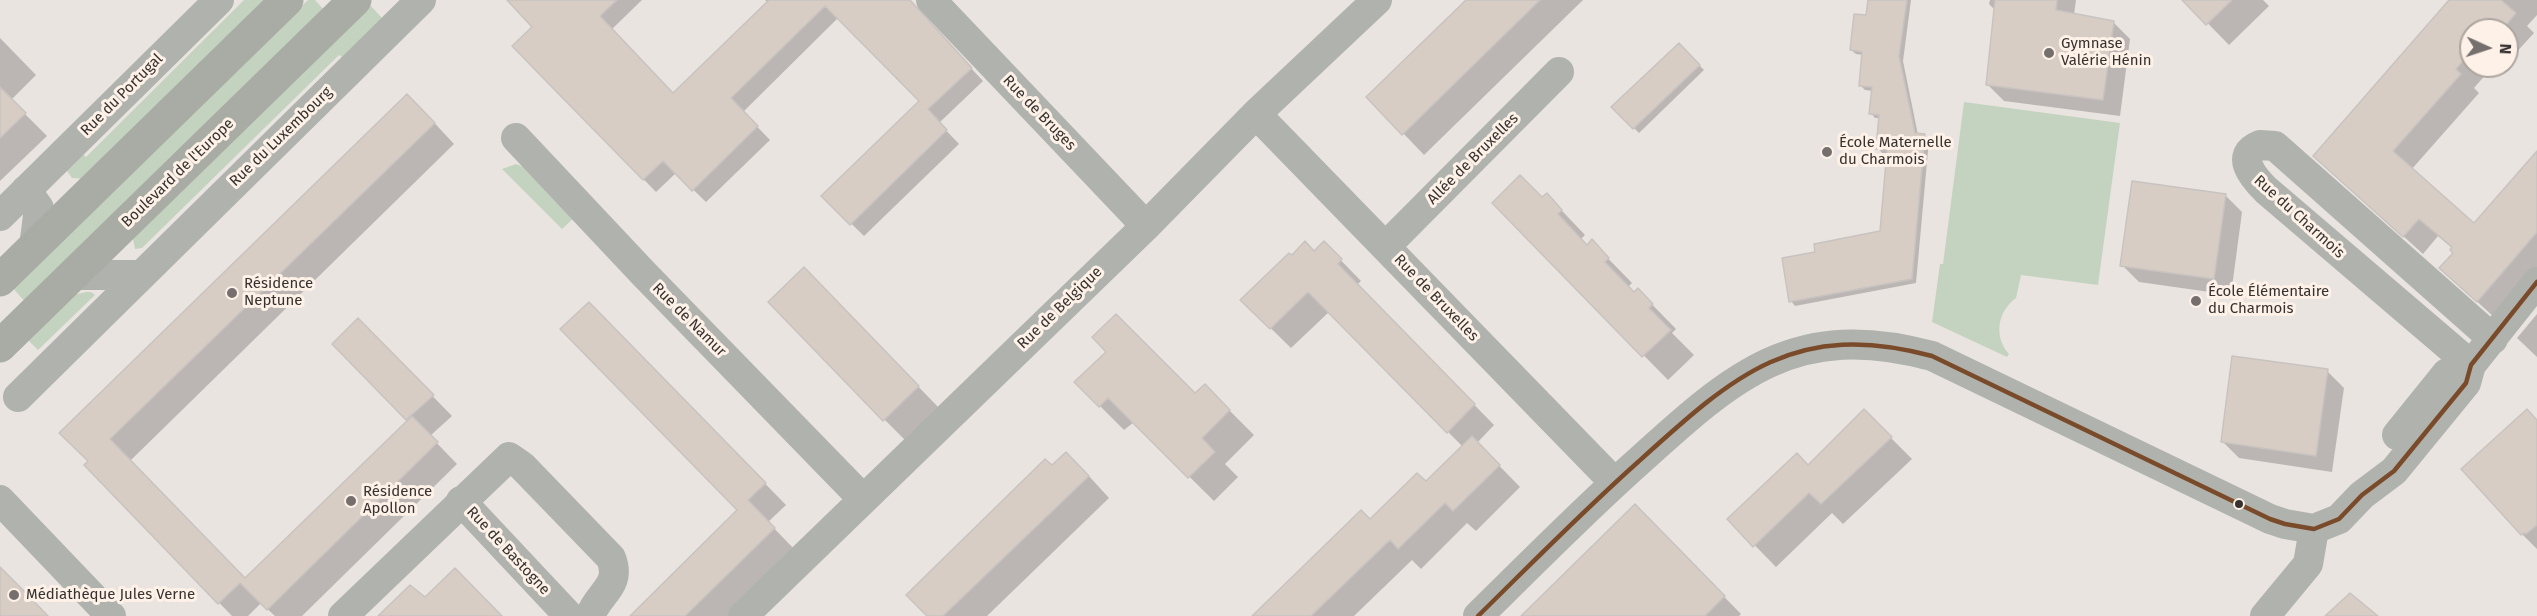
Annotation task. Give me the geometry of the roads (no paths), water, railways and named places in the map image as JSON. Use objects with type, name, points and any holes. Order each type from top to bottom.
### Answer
[{"type":"main road","points":[[0,280],[287,0]]},
{"type":"main road","name":"Boulevard de l'Europe","points":[[0,346],[355,0]]},
{"type":"street","name":"Rue du Portugal","points":[[0,216],[219,0]]},
{"type":"street","name":"Rue du Luxembourg","points":[[18,397],[421,0]]},
{"type":"street","name":"Rue de Belgique","points":[[743,616],[1146,226],[1256,114],[1377,0]]},
{"type":"street","name":"Rue de Bruges","points":[[939,3],[1146,226]]},
{"type":"street","name":"Allée de Bruxelles","points":[[1386,246],[1559,72]]},
{"type":"street","name":"Rue de Bruxelles","points":[[1256,114],[1615,483]]},
{"type":"street","name":"Rue de Namur","points":[[516,138],[644,274],[863,499]]},
{"type":"street","name":"Rue du Charmois","points":[[2471,366],[2255,180],[2247,166],[2246,159],[2250,152],[2260,145],[2275,146],[2493,339]]},
{"type":"street","points":[[26,190],[39,208],[34,247]]},
{"type":"street","points":[[72,275],[140,275]]},
{"type":"street","points":[[1478,616],[1615,483],[1700,406],[1745,375],[1774,360],[1810,349],[1840,344],[1876,344],[1911,350],[1951,363],[2270,519],[2314,529],[2339,519],[2362,495],[2394,471],[2466,383],[2471,366],[2537,282]]},
{"type":"street","points":[[461,501],[508,457],[522,466],[611,558],[615,569],[613,581],[590,616]]},
{"type":"street","points":[[0,501],[111,616]]},
{"type":"street","name":"Rue de Bastogne","points":[[343,616],[461,501],[569,616]]},
{"type":"street","points":[[2265,616],[2308,564],[2314,529]]},
{"type":"place","name":"Gymnase Valérie Hénin","points":[[2049,53]]},
{"type":"place","name":"École Maternelle du Charmois","points":[[1827,152]]},
{"type":"place","name":"Résidence Neptune","points":[[232,293]]},
{"type":"place","name":"École Élémentaire du Charmois","points":[[2196,301]]},
{"type":"place","name":"Résidence Apollon","points":[[351,501]]},
{"type":"place","name":"Médiathèque Jules Verne","points":[[14,595]]}]
